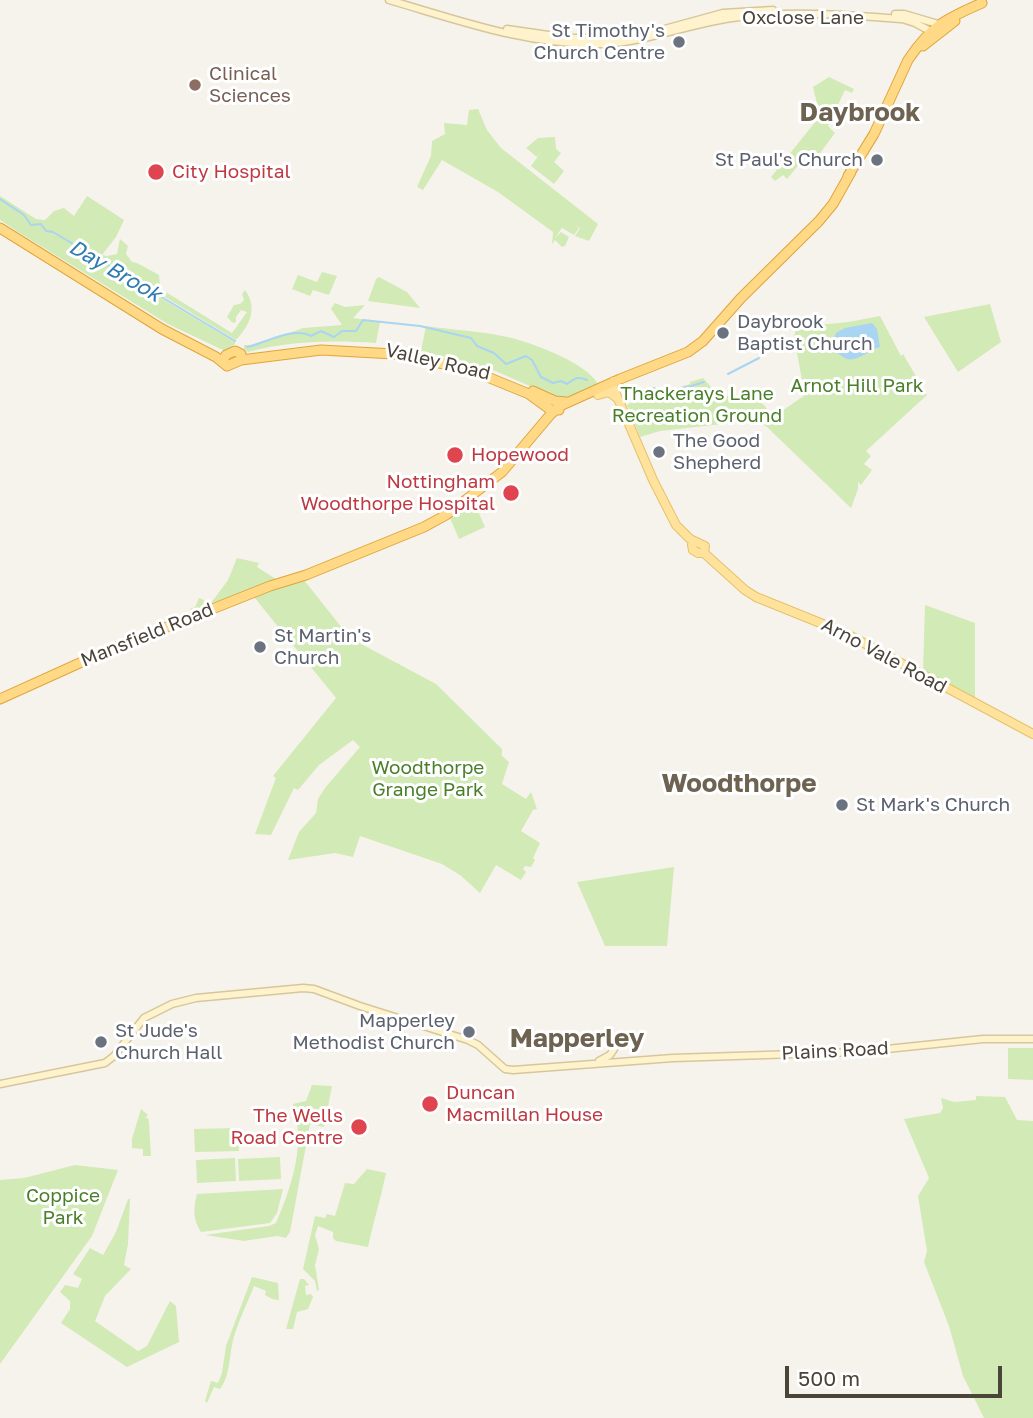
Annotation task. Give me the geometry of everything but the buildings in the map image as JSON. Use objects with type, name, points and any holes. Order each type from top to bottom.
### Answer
[{"type":"highway","points":[[903,70],[929,31],[955,22],[984,2]]},
{"type":"highway","points":[[556,411],[678,355],[708,334],[811,228],[874,134],[903,70],[929,31],[984,2]]},
{"type":"highway","name":"Valley Road","points":[[0,226],[136,311],[224,358],[234,351],[241,357],[331,346],[373,348],[428,358],[480,372],[544,400],[569,405]]},
{"type":"highway","points":[[569,405],[598,395],[617,383]]},
{"type":"highway","points":[[541,426],[544,400]]},
{"type":"highway","name":"Valley Road","points":[[544,400],[556,411]]},
{"type":"highway","name":"Mansfield Road","points":[[0,699],[99,654],[424,527],[446,515],[502,471],[556,411]]},
{"type":"main road","name":"Oxclose Lane","points":[[395,1],[533,39],[590,44],[716,20],[766,14],[902,19],[929,31]]},
{"type":"main road","name":"Oxclose Lane","points":[[643,36],[708,16],[732,11],[762,10],[895,14],[922,22],[929,31]]},
{"type":"main road","points":[[708,16],[716,20]]},
{"type":"main road","name":"Arno Vale Road","points":[[617,383],[623,406],[653,480],[676,525],[683,534],[705,546],[704,553],[745,590],[756,597],[835,628],[1033,734]]},
{"type":"main road","points":[[598,395],[612,393],[623,406]]},
{"type":"main road","name":"Plains Road","points":[[0,1084],[105,1063],[114,1056],[145,1017],[177,1002],[294,988],[314,989],[460,1037],[478,1045],[509,1070],[637,1060],[858,1052],[983,1039],[1033,1039]]},
{"type":"main road","points":[[594,1063],[603,1060],[614,1049]]},
{"type":"green space","points":[[829,77],[854,89],[852,93],[845,90],[828,126],[835,133],[818,156],[811,150],[787,179],[783,175],[775,181],[771,177],[820,116],[815,111],[818,108],[813,87]]},
{"type":"green space","points":[[478,109],[487,130],[501,148],[598,224],[589,241],[575,236],[580,228],[575,224],[579,228],[574,235],[562,228],[555,238],[561,232],[569,237],[565,246],[562,247],[555,240],[552,244],[553,232],[498,192],[442,160],[423,190],[417,187],[431,156],[432,141],[445,134],[444,123],[467,125],[469,110]]},
{"type":"green space","points":[[555,137],[556,149],[561,153],[554,162],[564,171],[554,184],[531,166],[542,151],[537,157],[526,148],[538,138]]},
{"type":"green space","points":[[0,196],[36,219],[45,220],[54,211],[64,208],[74,216],[87,196],[124,220],[116,237],[102,255],[117,254],[120,239],[128,246],[126,254],[132,262],[159,275],[158,290],[151,289],[118,269],[115,271],[235,344],[225,351],[168,324],[18,232],[0,220]]},
{"type":"green space","points":[[322,272],[337,276],[329,295],[313,290],[310,296],[292,289],[298,275],[317,282]]},
{"type":"green space","points":[[379,277],[407,292],[420,308],[368,301]]},
{"type":"green space","points":[[161,289],[232,333],[247,312],[241,310],[233,323],[227,317],[234,305],[244,300],[242,294],[245,290],[251,303],[251,316],[236,340],[160,294]]},
{"type":"green space","points":[[335,303],[345,307],[365,305],[353,318],[380,322],[376,343],[312,342],[248,352],[244,349],[244,345],[256,345],[303,328],[342,325],[331,309]]},
{"type":"green space","points":[[990,304],[1001,342],[958,372],[924,317]]},
{"type":"green space","name":"Arnot Hill Park","points":[[880,316],[901,356],[903,354],[927,395],[866,451],[871,456],[864,464],[872,470],[861,485],[858,482],[851,508],[767,427],[740,411],[722,424],[660,431],[640,437],[627,405],[653,389],[672,389],[703,378],[722,399],[731,394],[736,398],[745,390],[765,406],[772,418],[805,395],[794,338],[796,327]]},
{"type":"green space","points":[[426,326],[497,335],[530,344],[583,368],[598,384],[571,397],[559,399],[491,369],[421,351]]},
{"type":"green space","points":[[473,500],[485,527],[459,539],[450,518]]},
{"type":"green space","points":[[237,558],[259,563],[257,567],[276,579],[191,611],[199,598],[211,603],[228,580]]},
{"type":"green space","name":"Woodthorpe Grange Park","points":[[304,580],[350,638],[436,684],[502,749],[502,756],[509,762],[502,784],[526,799],[531,792],[537,809],[533,810],[521,831],[540,843],[533,858],[535,860],[531,867],[525,866],[523,869],[526,872],[521,880],[496,865],[480,893],[460,875],[442,864],[360,836],[353,857],[335,853],[288,860],[299,832],[316,813],[318,799],[325,788],[360,747],[353,740],[319,765],[298,790],[294,788],[271,835],[255,834],[276,778],[273,776],[336,698],[254,597]]},
{"type":"green space","points":[[925,605],[975,623],[975,699],[923,672]]},
{"type":"green space","points":[[674,867],[667,946],[605,946],[577,882]]},
{"type":"green space","points":[[1008,1048],[1033,1048],[1033,1080],[1008,1079]]},
{"type":"green space","points":[[312,1085],[332,1086],[324,1127],[310,1124],[290,1232],[286,1238],[277,1236],[244,1241],[205,1235],[276,1223],[292,1179],[298,1150],[297,1119],[293,1104],[306,1101]]},
{"type":"green space","points":[[976,1096],[1005,1097],[1017,1120],[1033,1121],[1033,1418],[984,1418],[963,1376],[949,1326],[924,1262],[927,1251],[918,1196],[929,1178],[904,1119],[940,1113],[943,1108],[941,1098],[954,1102],[976,1100]]},
{"type":"green space","points":[[141,1109],[148,1115],[145,1118],[148,1118],[149,1122],[151,1156],[143,1156],[143,1149],[132,1148]]},
{"type":"green space","points":[[238,1128],[239,1151],[195,1152],[194,1129]]},
{"type":"green space","points":[[280,1157],[281,1179],[239,1181],[238,1159]]},
{"type":"green space","points":[[235,1158],[236,1181],[197,1183],[196,1160]]},
{"type":"green space","name":"Coppice Park","points":[[75,1165],[118,1170],[92,1236],[0,1364],[0,1180],[24,1178]]},
{"type":"green space","points":[[367,1169],[386,1173],[368,1247],[336,1241],[333,1232],[318,1226],[315,1235],[319,1249],[315,1265],[317,1291],[315,1281],[303,1269],[315,1216],[335,1216],[345,1183],[354,1184]]},
{"type":"green space","points":[[283,1189],[277,1213],[270,1223],[201,1232],[196,1223],[194,1209],[197,1194]]},
{"type":"green space","points":[[128,1199],[128,1244],[124,1265],[131,1269],[105,1296],[95,1321],[138,1351],[147,1346],[170,1301],[176,1306],[179,1342],[127,1367],[61,1323],[70,1309],[70,1301],[60,1292],[65,1285],[78,1288],[82,1279],[73,1274],[90,1248],[103,1255],[116,1232]]},
{"type":"green space","points":[[252,1277],[278,1283],[279,1300],[272,1299],[265,1295],[266,1291],[254,1286],[235,1333],[226,1378],[220,1389],[214,1387],[207,1403],[205,1401],[211,1381],[218,1383],[222,1373],[226,1346]]},
{"type":"green space","points":[[300,1279],[304,1279],[309,1285],[305,1286],[306,1295],[311,1294],[313,1297],[308,1309],[297,1312],[293,1329],[286,1329]]},
{"type":"water","points":[[872,323],[877,329],[880,347],[851,359],[837,353],[833,340],[836,333],[845,328]]},
{"type":"waterway","name":"Day Brook","points":[[0,199],[24,215],[31,225],[41,224],[46,231],[53,232],[235,341]]},
{"type":"waterway","name":"Day Brook","points":[[247,347],[296,333],[311,336],[321,331],[334,337],[342,331],[356,331],[363,320],[420,326],[471,338],[477,346],[494,353],[506,364],[526,356],[532,360],[541,377],[553,383],[561,381],[567,384],[579,378],[587,380]]},
{"type":"waterway","name":"Day Brook","points":[[762,355],[766,351]]},
{"type":"waterway","name":"Day Brook","points":[[728,374],[759,358]]},
{"type":"waterway","name":"Day Brook","points":[[653,388],[677,396],[688,387],[704,382]]},
{"type":"waterway","name":"Day Brook","points":[[666,391],[687,387]]},
{"type":"place","name":"St Timothy's Church Centre","points":[[679,42]]},
{"type":"place","name":"Clinical Sciences","points":[[195,85]]},
{"type":"place","name":"St Paul's Church","points":[[877,160]]},
{"type":"place","name":"City Hospital","points":[[156,172]]},
{"type":"place","name":"Daybrook Baptist Church","points":[[723,333]]},
{"type":"place","name":"The Good Shepherd","points":[[659,452]]},
{"type":"place","name":"Hopewood","points":[[455,455]]},
{"type":"place","name":"Nottingham Woodthorpe Hospital","points":[[511,493]]},
{"type":"place","name":"St Martin's Church","points":[[260,647]]},
{"type":"place","name":"St Mark's Church","points":[[842,805]]},
{"type":"place","name":"Mapperley Methodist Church","points":[[469,1032]]},
{"type":"place","name":"St Jude's Church Hall","points":[[101,1042]]},
{"type":"place","name":"Duncan Macmillan House","points":[[430,1104]]},
{"type":"place","name":"The Wells Road Centre","points":[[359,1127]]},
{"type":"district","name":"Daybrook","points":[[860,113]]},
{"type":"district","name":"Woodthorpe","points":[[739,784]]},
{"type":"district","name":"Mapperley","points":[[577,1039]]},
{"type":"park label","name":"Thackerays Lane Recreation Ground","points":[[697,405]]}]
